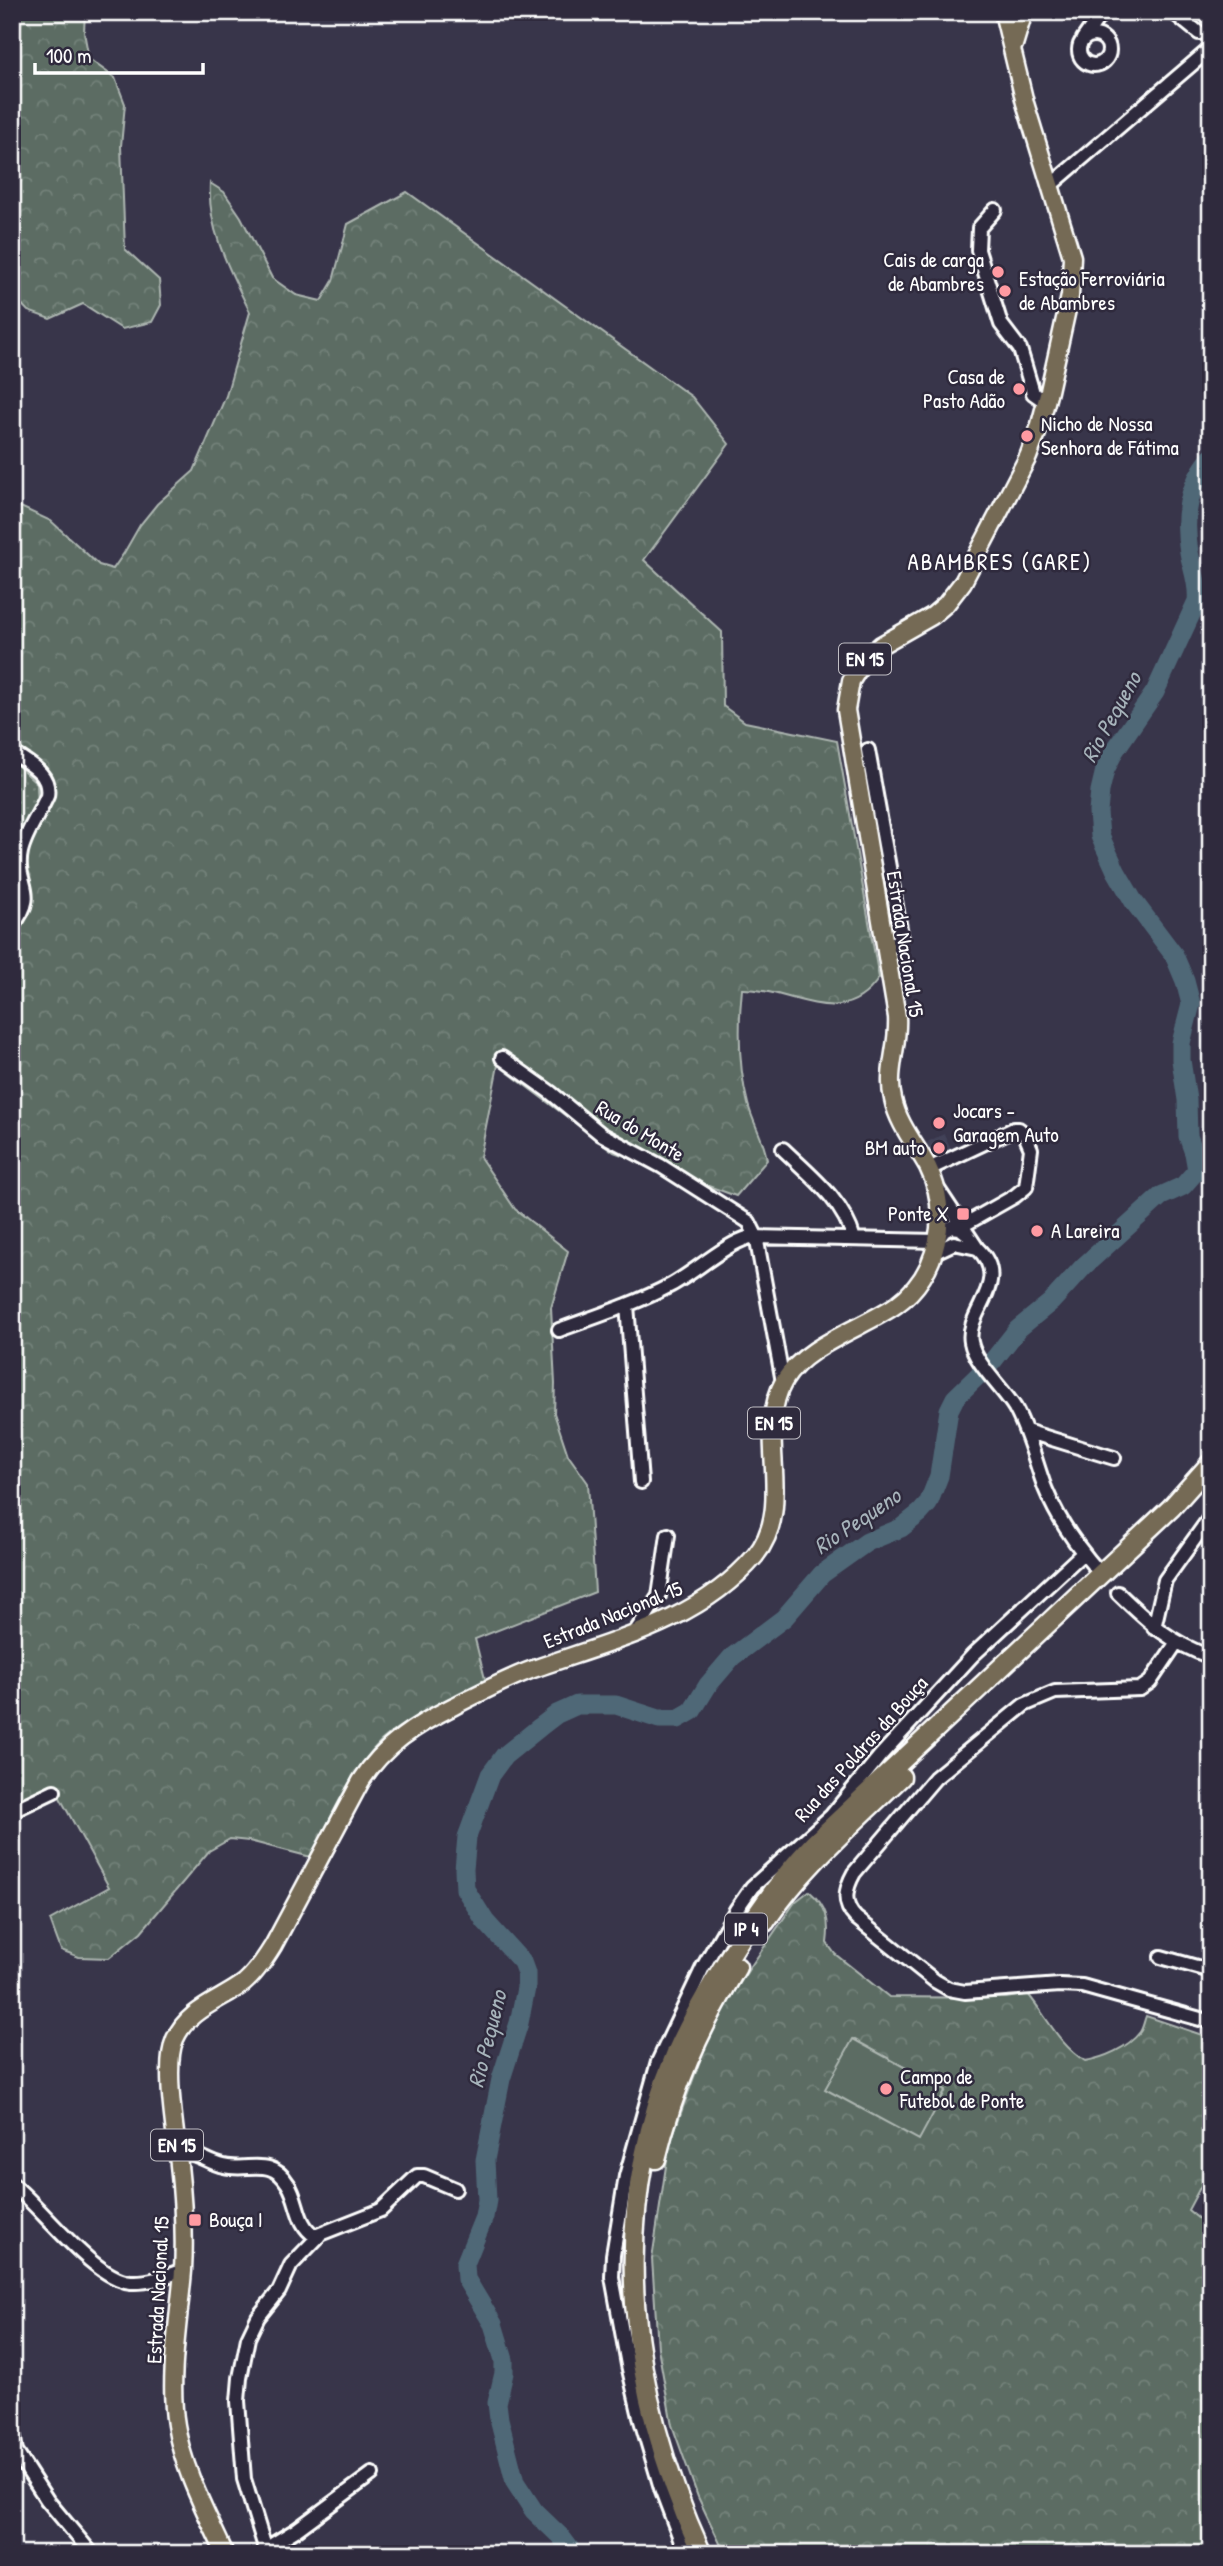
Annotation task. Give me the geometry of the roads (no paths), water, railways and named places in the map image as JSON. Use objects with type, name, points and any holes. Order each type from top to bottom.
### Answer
[{"type":"highway","name":"IP 4","points":[[702,2554],[669,2475],[650,2407],[640,2353],[634,2267],[636,2204],[644,2157],[663,2088],[680,2043],[746,1928],[777,1885],[809,1848],[1171,1508],[1211,1463]]},
{"type":"highway","name":"IP 4","points":[[715,2554],[677,2461],[662,2407],[653,2362],[645,2267],[654,2167],[675,2091],[697,2037],[759,1931],[805,1871],[1167,1526],[1211,1480]]},
{"type":"main road","name":"EN 15","points":[[993,12],[1025,103]]},
{"type":"main road","name":"EN 15","points":[[1002,12],[1014,48],[1025,103],[1051,187]]},
{"type":"main road","points":[[1000,34],[1002,12]]},
{"type":"main road","points":[[1014,48],[1024,12]]},
{"type":"main road","name":"Estrada Nacional 15","points":[[939,1234],[931,1176],[898,1115],[892,1097],[891,1075],[897,1025],[846,710],[849,686],[858,668],[872,651],[932,616],[946,604],[963,582],[1026,462],[1046,403],[1069,303],[1072,277],[1069,245],[1051,187]]},
{"type":"main road","name":"EN 15","points":[[783,1382],[808,1356],[908,1296],[922,1279],[939,1234]]},
{"type":"main road","name":"Estrada Nacional 15","points":[[225,2554],[186,2465],[173,2410],[184,2227],[169,2065],[173,2042],[193,2014],[246,1982],[265,1959],[354,1792],[379,1757],[418,1725],[494,1686],[680,1614],[719,1590],[744,1568],[768,1537],[774,1508],[775,1409],[783,1382]]},
{"type":"street","points":[[1173,12],[1199,33]]},
{"type":"street","points":[[1099,17],[1098,31],[1108,46],[1108,55],[1102,62],[1093,65],[1084,62],[1080,54],[1083,39],[1099,17]]},
{"type":"street","points":[[1083,39],[1093,35],[1102,37]]},
{"type":"street","points":[[1051,187],[1211,48]]},
{"type":"street","points":[[995,211],[979,228],[978,250],[1001,324],[1020,349],[1033,393],[1046,403]]},
{"type":"street","points":[[869,750],[901,934],[896,944],[885,947]]},
{"type":"street","points":[[12,752],[41,772],[48,786],[47,796],[20,855],[20,869],[27,895],[21,914],[12,926]]},
{"type":"street","name":"Rua do Monte","points":[[502,1058],[608,1139],[654,1162],[741,1215],[749,1222],[756,1236]]},
{"type":"street","points":[[939,1234],[949,1244],[969,1239],[1026,1186],[1031,1149],[1019,1129],[1014,1129],[931,1176],[969,1239]]},
{"type":"street","points":[[783,1149],[832,1196],[845,1216],[854,1239]]},
{"type":"street","points":[[559,1330],[627,1305],[672,1284],[739,1241],[756,1236],[854,1239],[939,1234],[955,1226],[987,1261],[990,1273],[987,1293],[970,1337],[973,1349],[1015,1408],[1051,1501],[1083,1553],[1100,1573]]},
{"type":"street","points":[[756,1236],[783,1382]]},
{"type":"street","points":[[627,1305],[641,1482]]},
{"type":"street","points":[[1026,1431],[1114,1458]]},
{"type":"street","points":[[1154,1628],[1165,1580],[1211,1516]]},
{"type":"street","points":[[634,1634],[659,1596],[668,1535]]},
{"type":"street","name":"Rua das Poldras da Bouça","points":[[687,2554],[661,2488],[642,2426],[612,2277],[626,2176],[657,2062],[703,1968],[752,1887],[831,1816],[880,1756],[973,1655],[1083,1553]]},
{"type":"street","points":[[1118,1592],[1154,1628],[1177,1643],[1211,1657]]},
{"type":"street","points":[[1177,1643],[1144,1688],[1131,1691],[1055,1692],[1018,1709],[927,1786],[854,1873],[848,1884],[846,1900],[848,1908],[856,1918],[935,1981],[949,1989],[971,1992],[1060,1985],[1082,1986],[1211,2022]]},
{"type":"street","points":[[12,1811],[54,1791]]},
{"type":"street","points":[[1161,1957],[1211,1971]]},
{"type":"street","points":[[178,2152],[202,2155],[225,2167],[258,2166],[276,2171],[290,2186],[305,2226],[312,2234],[319,2236]]},
{"type":"street","points":[[372,2474],[266,2552],[244,2479],[238,2401],[248,2338],[258,2317],[279,2291],[290,2265],[319,2236],[381,2210],[417,2176],[424,2176],[455,2189]]},
{"type":"street","points":[[12,2184],[36,2205],[86,2258],[113,2276],[135,2282],[159,2279],[183,2270]]},
{"type":"street","points":[[12,2425],[16,2452],[22,2462],[47,2500],[92,2554]]},
{"type":"waterway","name":"Rio Pequeno","points":[[571,2554],[561,2537],[534,2511],[515,2482],[497,2403],[504,2360],[493,2324],[466,2279],[465,2264],[484,2217],[487,2200],[485,2160],[501,2079],[519,2023],[526,1988],[526,1973],[522,1962],[485,1921],[465,1889],[467,1837],[490,1775],[504,1756],[557,1714],[577,1705],[616,1705],[659,1719],[678,1719],[692,1711],[708,1685],[732,1657],[784,1618],[822,1574],[867,1542],[901,1528],[920,1513],[928,1504],[939,1476],[949,1410],[955,1398],[992,1362],[1018,1329],[1051,1302],[1084,1266],[1161,1196],[1183,1186],[1197,1170],[1188,1136],[1187,1100],[1181,1060],[1181,1043],[1191,1004],[1185,981],[1174,955],[1134,902],[1116,871],[1100,836],[1098,812],[1105,770],[1115,750],[1155,692],[1197,601],[1187,539],[1187,514],[1197,479],[1211,458]]},
{"type":"tunnel","points":[[1100,1573],[1118,1593]]},
{"type":"place","name":"Cais de carga de Abambres","points":[[998,272]]},
{"type":"place","name":"Estação Ferroviária de Abambres","points":[[1005,291]]},
{"type":"place","name":"Casa de Pasto Adão","points":[[1019,389]]},
{"type":"place","name":"Nicho de Nossa Senhora de Fátima","points":[[1027,436]]},
{"type":"place","name":"Jocars - Garagem Auto","points":[[939,1123]]},
{"type":"place","name":"BM auto","points":[[939,1148]]},
{"type":"place","name":"Ponte X","points":[[963,1214]]},
{"type":"place","name":"A Lareira","points":[[1037,1231]]},
{"type":"place","name":"Campo de Futebol de Ponte","points":[[886,2089]]},
{"type":"place","name":"Bouça I","points":[[195,2220]]},
{"type":"district","name":"ABAMBRES (GARE)","points":[[1000,562]]}]
